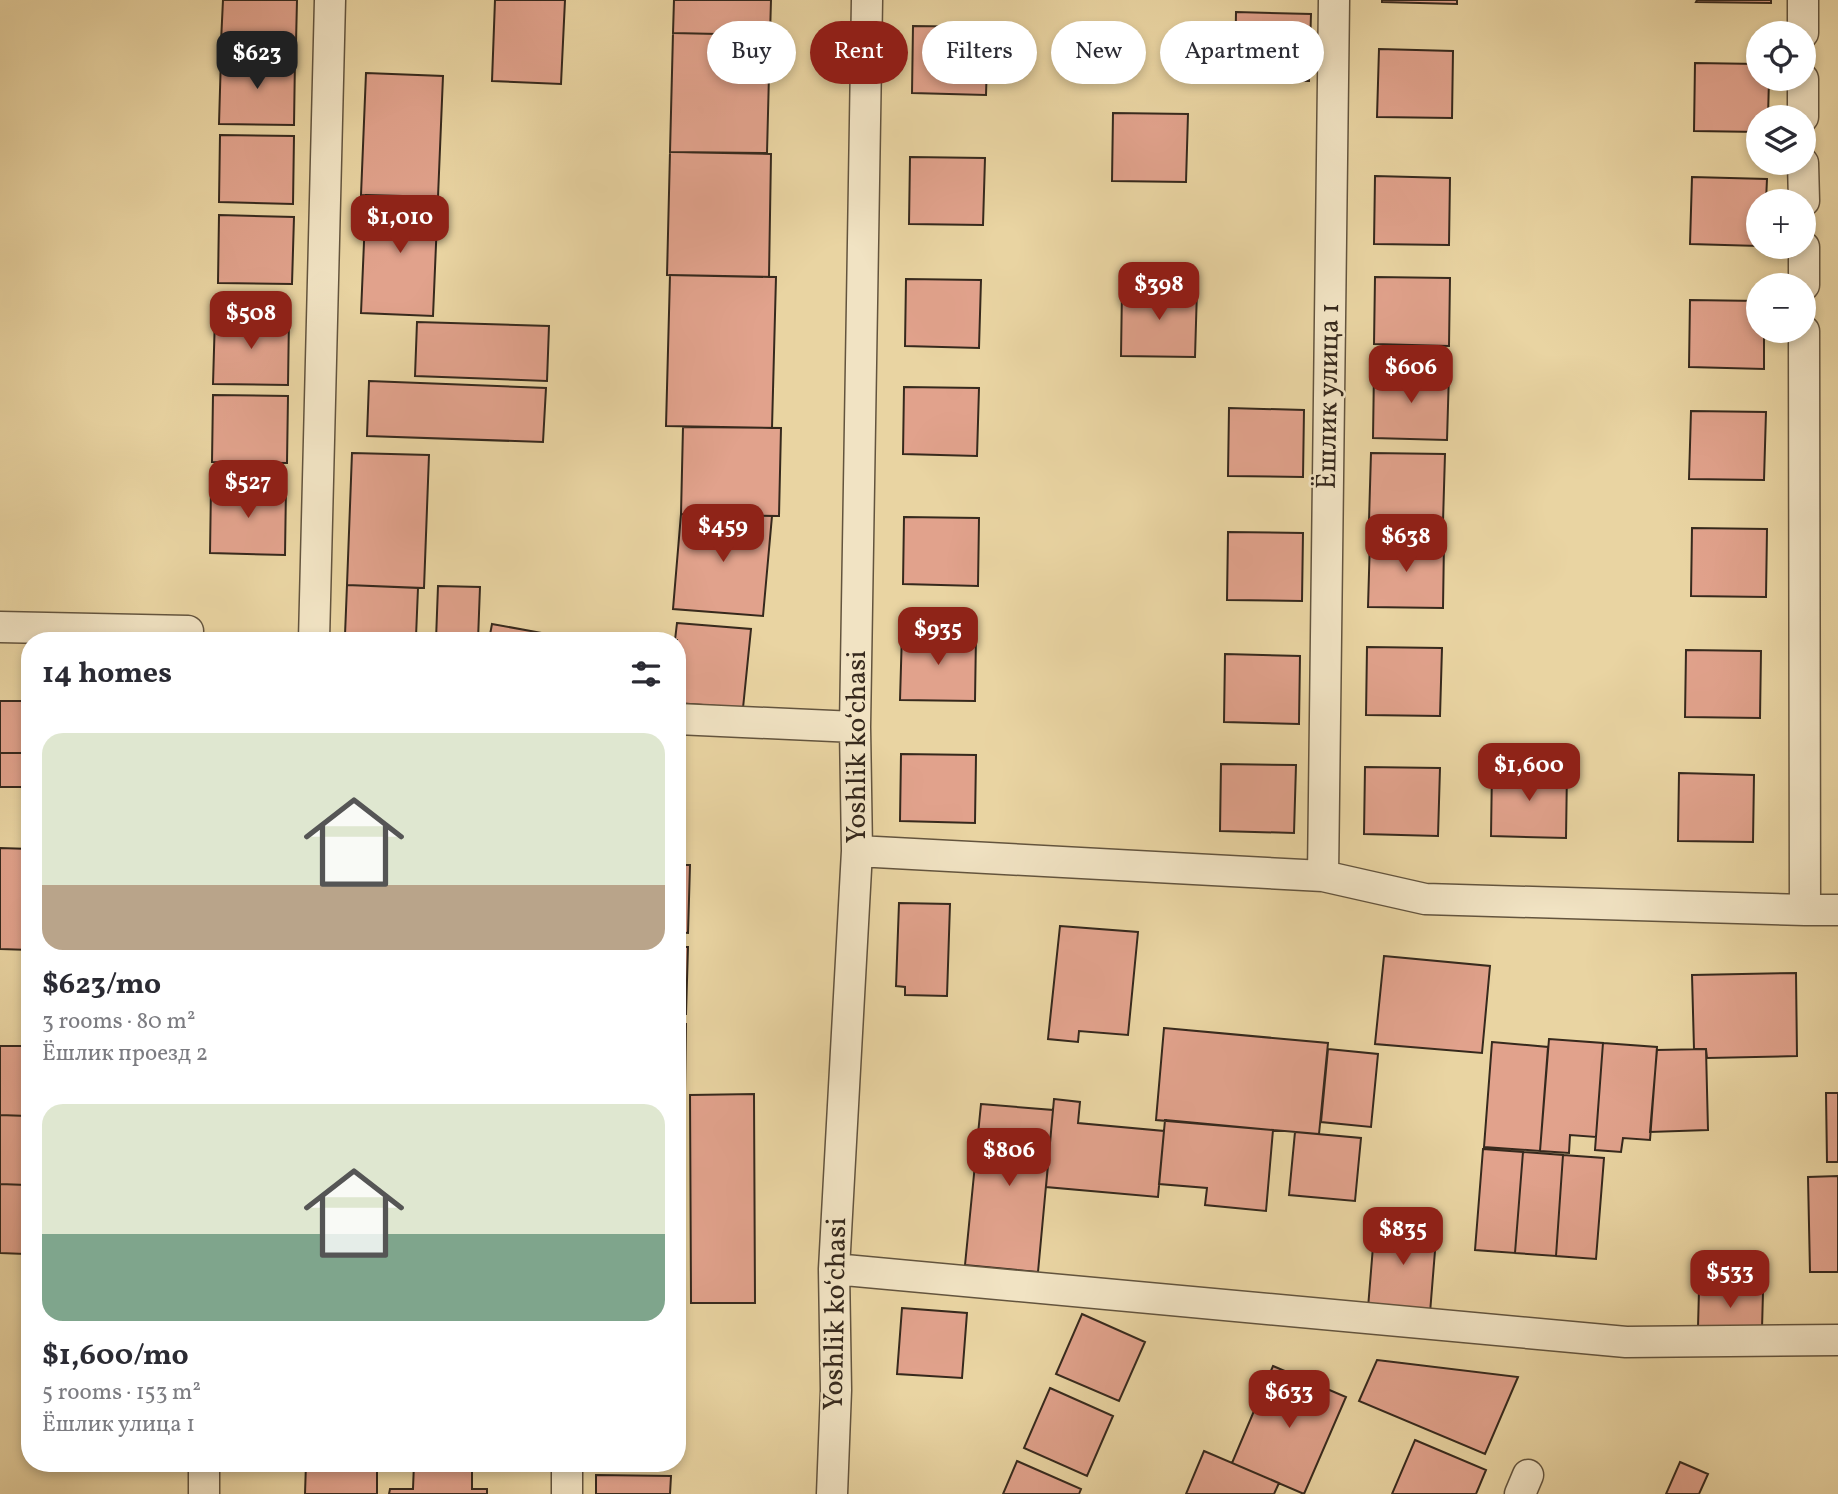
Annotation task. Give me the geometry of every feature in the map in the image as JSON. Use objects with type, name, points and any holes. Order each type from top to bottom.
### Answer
[{"type":"street","points":[[314,632],[330,0]]},
{"type":"street","name":"Yoshlik koʻchasi","points":[[832,1494],[836,1390],[834,1269],[857,851],[856,727],[867,0]]},
{"type":"street","name":"Ёшлик улица 1","points":[[1323,876],[1334,0]]},
{"type":"street","points":[[1803,0],[1803,21]]},
{"type":"street","points":[[1804,343],[1805,910]]},
{"type":"street","points":[[0,627],[188,631]]},
{"type":"street","points":[[686,719],[856,727]]},
{"type":"street","points":[[857,851],[1323,876],[1425,899],[1838,910]]},
{"type":"street","points":[[834,1269],[1626,1342],[1838,1340]]},
{"type":"street","points":[[204,1472],[204,1494]]},
{"type":"street","points":[[567,1472],[567,1494]]},
{"type":"building","points":[[223,0],[297,0],[296,43],[221,42]]},
{"type":"building","points":[[495,0],[565,0],[561,84],[492,81]]},
{"type":"building","points":[[674,0],[771,0],[770,21],[707,21],[707,34],[673,33]]},
{"type":"building","points":[[1457,0],[1457,4],[1382,2]]},
{"type":"building","points":[[1771,0],[1771,3],[1696,2]]},
{"type":"building","points":[[1236,12],[1311,14],[1311,21],[1236,21]]},
{"type":"building","points":[[913,26],[922,26],[922,84],[986,84],[986,95],[912,93]]},
{"type":"building","points":[[673,33],[707,34],[707,84],[769,84],[767,153],[670,152]]},
{"type":"building","points":[[1379,49],[1453,51],[1452,118],[1377,117]]},
{"type":"building","points":[[221,56],[295,58],[294,125],[219,124]]},
{"type":"building","points":[[1695,63],[1746,64],[1746,91],[1769,91],[1768,105],[1746,105],[1746,132],[1694,131]]},
{"type":"building","points":[[366,73],[443,76],[438,197],[361,195]]},
{"type":"building","points":[[1113,113],[1188,114],[1186,182],[1112,181]]},
{"type":"building","points":[[220,135],[294,136],[293,204],[219,202]]},
{"type":"building","points":[[670,152],[771,154],[769,277],[667,275]]},
{"type":"building","points":[[910,157],[985,158],[983,225],[909,224]]},
{"type":"building","points":[[1375,176],[1450,178],[1449,245],[1374,244]]},
{"type":"building","points":[[1692,177],[1767,179],[1767,189],[1746,189],[1746,246],[1690,244]]},
{"type":"building","points":[[366,195],[438,197],[433,316],[361,313]]},
{"type":"building","points":[[219,215],[294,217],[292,284],[218,283]]},
{"type":"building","points":[[670,275],[776,277],[772,428],[666,426]]},
{"type":"building","points":[[1375,277],[1450,278],[1449,346],[1374,344]]},
{"type":"building","points":[[906,279],[981,280],[979,348],[905,346]]},
{"type":"building","points":[[1122,288],[1197,289],[1195,357],[1121,356]]},
{"type":"building","points":[[1690,300],[1746,301],[1746,343],[1764,343],[1764,369],[1689,367]]},
{"type":"building","points":[[215,316],[289,317],[288,385],[213,384]]},
{"type":"building","points":[[417,322],[549,326],[547,381],[415,376]]},
{"type":"building","points":[[1374,370],[1449,372],[1447,440],[1373,438]]},
{"type":"building","points":[[369,381],[546,388],[543,442],[367,436]]},
{"type":"building","points":[[904,387],[979,388],[977,456],[903,454]]},
{"type":"building","points":[[213,395],[288,396],[287,463],[212,462]]},
{"type":"building","points":[[1229,408],[1304,410],[1303,477],[1228,476]]},
{"type":"building","points":[[1691,411],[1766,412],[1764,480],[1689,479]]},
{"type":"building","points":[[683,427],[781,428],[779,516],[681,514]]},
{"type":"building","points":[[352,453],[429,455],[424,588],[347,585]]},
{"type":"building","points":[[1371,453],[1445,454],[1443,522],[1369,521]]},
{"type":"building","points":[[211,486],[286,487],[285,555],[210,553]]},
{"type":"building","points":[[681,514],[772,516],[763,616],[673,609]]},
{"type":"building","points":[[904,517],[979,518],[978,586],[903,584]]},
{"type":"building","points":[[1692,528],[1767,529],[1766,597],[1691,596]]},
{"type":"building","points":[[1228,532],[1303,533],[1302,601],[1227,600]]},
{"type":"building","points":[[1370,539],[1444,541],[1443,608],[1368,607]]},
{"type":"building","points":[[347,585],[418,588],[416,632],[345,632]]},
{"type":"building","points":[[438,586],[480,587],[478,632],[436,632]]},
{"type":"building","points":[[677,623],[751,629],[743,708],[686,704],[686,632],[676,632]]},
{"type":"building","points":[[492,624],[536,632],[490,632]]},
{"type":"building","points":[[902,632],[976,634],[975,701],[900,700]]},
{"type":"building","points":[[1367,647],[1442,648],[1440,716],[1366,715]]},
{"type":"building","points":[[1686,650],[1761,651],[1760,718],[1685,717]]},
{"type":"building","points":[[1225,654],[1300,656],[1299,724],[1224,722]]},
{"type":"building","points":[[0,701],[21,701],[21,753],[0,753]]},
{"type":"building","points":[[0,753],[21,753],[21,787],[0,787]]},
{"type":"building","points":[[901,754],[976,755],[975,823],[900,821]]},
{"type":"building","points":[[1221,764],[1296,765],[1294,833],[1220,831]]},
{"type":"building","points":[[1365,767],[1440,768],[1438,836],[1364,834]]},
{"type":"building","points":[[1492,768],[1567,770],[1566,838],[1491,836]]},
{"type":"building","points":[[1679,773],[1754,775],[1753,842],[1678,841]]},
{"type":"building","points":[[0,848],[21,849],[21,950],[0,949]]},
{"type":"building","points":[[686,865],[690,865],[688,933]]},
{"type":"building","points":[[899,903],[950,904],[947,996],[905,995],[905,987],[896,986]]},
{"type":"building","points":[[1060,926],[1138,932],[1128,1035],[1079,1031],[1078,1042],[1048,1039]]},
{"type":"building","points":[[686,947],[688,947],[686,1014]]},
{"type":"building","points":[[1384,956],[1490,966],[1482,1053],[1375,1044]]},
{"type":"building","points":[[1796,973],[1797,1056],[1707,1058],[1706,1049],[1694,1049],[1692,975]]},
{"type":"building","points":[[1164,1028],[1328,1043],[1319,1134],[1156,1120]]},
{"type":"building","points":[[1549,1039],[1603,1043],[1596,1137],[1570,1135],[1569,1153],[1540,1151]]},
{"type":"building","points":[[1492,1042],[1548,1047],[1540,1151],[1484,1147]]},
{"type":"building","points":[[1603,1043],[1657,1047],[1650,1140],[1623,1138],[1621,1152],[1595,1150]]},
{"type":"building","points":[[0,1046],[21,1046],[21,1116],[0,1115]]},
{"type":"building","points":[[1328,1049],[1378,1054],[1371,1127],[1321,1122]]},
{"type":"building","points":[[1706,1049],[1708,1130],[1650,1132],[1657,1050]]},
{"type":"building","points":[[1826,1093],[1838,1093],[1838,1162],[1827,1162]]},
{"type":"building","points":[[754,1094],[755,1303],[691,1303],[690,1095]]},
{"type":"building","points":[[1054,1099],[1080,1102],[1078,1123],[1164,1131],[1158,1197],[1046,1187]]},
{"type":"building","points":[[981,1104],[1053,1110],[1038,1272],[965,1265]]},
{"type":"building","points":[[0,1115],[21,1116],[21,1185],[0,1184]]},
{"type":"building","points":[[1165,1120],[1273,1130],[1266,1211],[1205,1205],[1207,1188],[1159,1184]]},
{"type":"building","points":[[1295,1132],[1361,1138],[1355,1201],[1289,1195]]},
{"type":"building","points":[[1483,1149],[1523,1152],[1515,1253],[1475,1250]]},
{"type":"building","points":[[1523,1152],[1563,1155],[1556,1256],[1515,1253]]},
{"type":"building","points":[[1563,1155],[1604,1158],[1596,1259],[1556,1256]]},
{"type":"building","points":[[1838,1176],[1838,1272],[1810,1272],[1808,1177]]},
{"type":"building","points":[[0,1184],[21,1185],[21,1254],[0,1253]]},
{"type":"building","points":[[1375,1222],[1437,1226],[1430,1313],[1368,1308]]},
{"type":"building","points":[[1699,1290],[1763,1292],[1762,1329],[1698,1327]]},
{"type":"building","points":[[902,1308],[967,1313],[962,1378],[897,1374]]},
{"type":"building","points":[[1082,1314],[1145,1342],[1119,1401],[1056,1374]]},
{"type":"building","points":[[1377,1360],[1518,1377],[1485,1454],[1359,1401]]},
{"type":"building","points":[[1273,1366],[1346,1397],[1304,1494],[1232,1463]]},
{"type":"building","points":[[1050,1388],[1113,1416],[1087,1476],[1024,1448]]},
{"type":"building","points":[[1415,1440],[1486,1470],[1476,1494],[1392,1494]]},
{"type":"building","points":[[1204,1451],[1279,1483],[1274,1494],[1186,1494]]},
{"type":"building","points":[[1017,1461],[1081,1489],[1079,1494],[1003,1494]]},
{"type":"building","points":[[1680,1462],[1708,1474],[1699,1494],[1666,1494]]},
{"type":"building","points":[[306,1472],[377,1472],[377,1494],[305,1494]]},
{"type":"building","points":[[414,1472],[472,1472],[472,1489],[487,1489],[487,1494],[389,1494],[390,1489],[413,1489]]},
{"type":"building","points":[[596,1475],[671,1476],[670,1494],[596,1494]]}]
